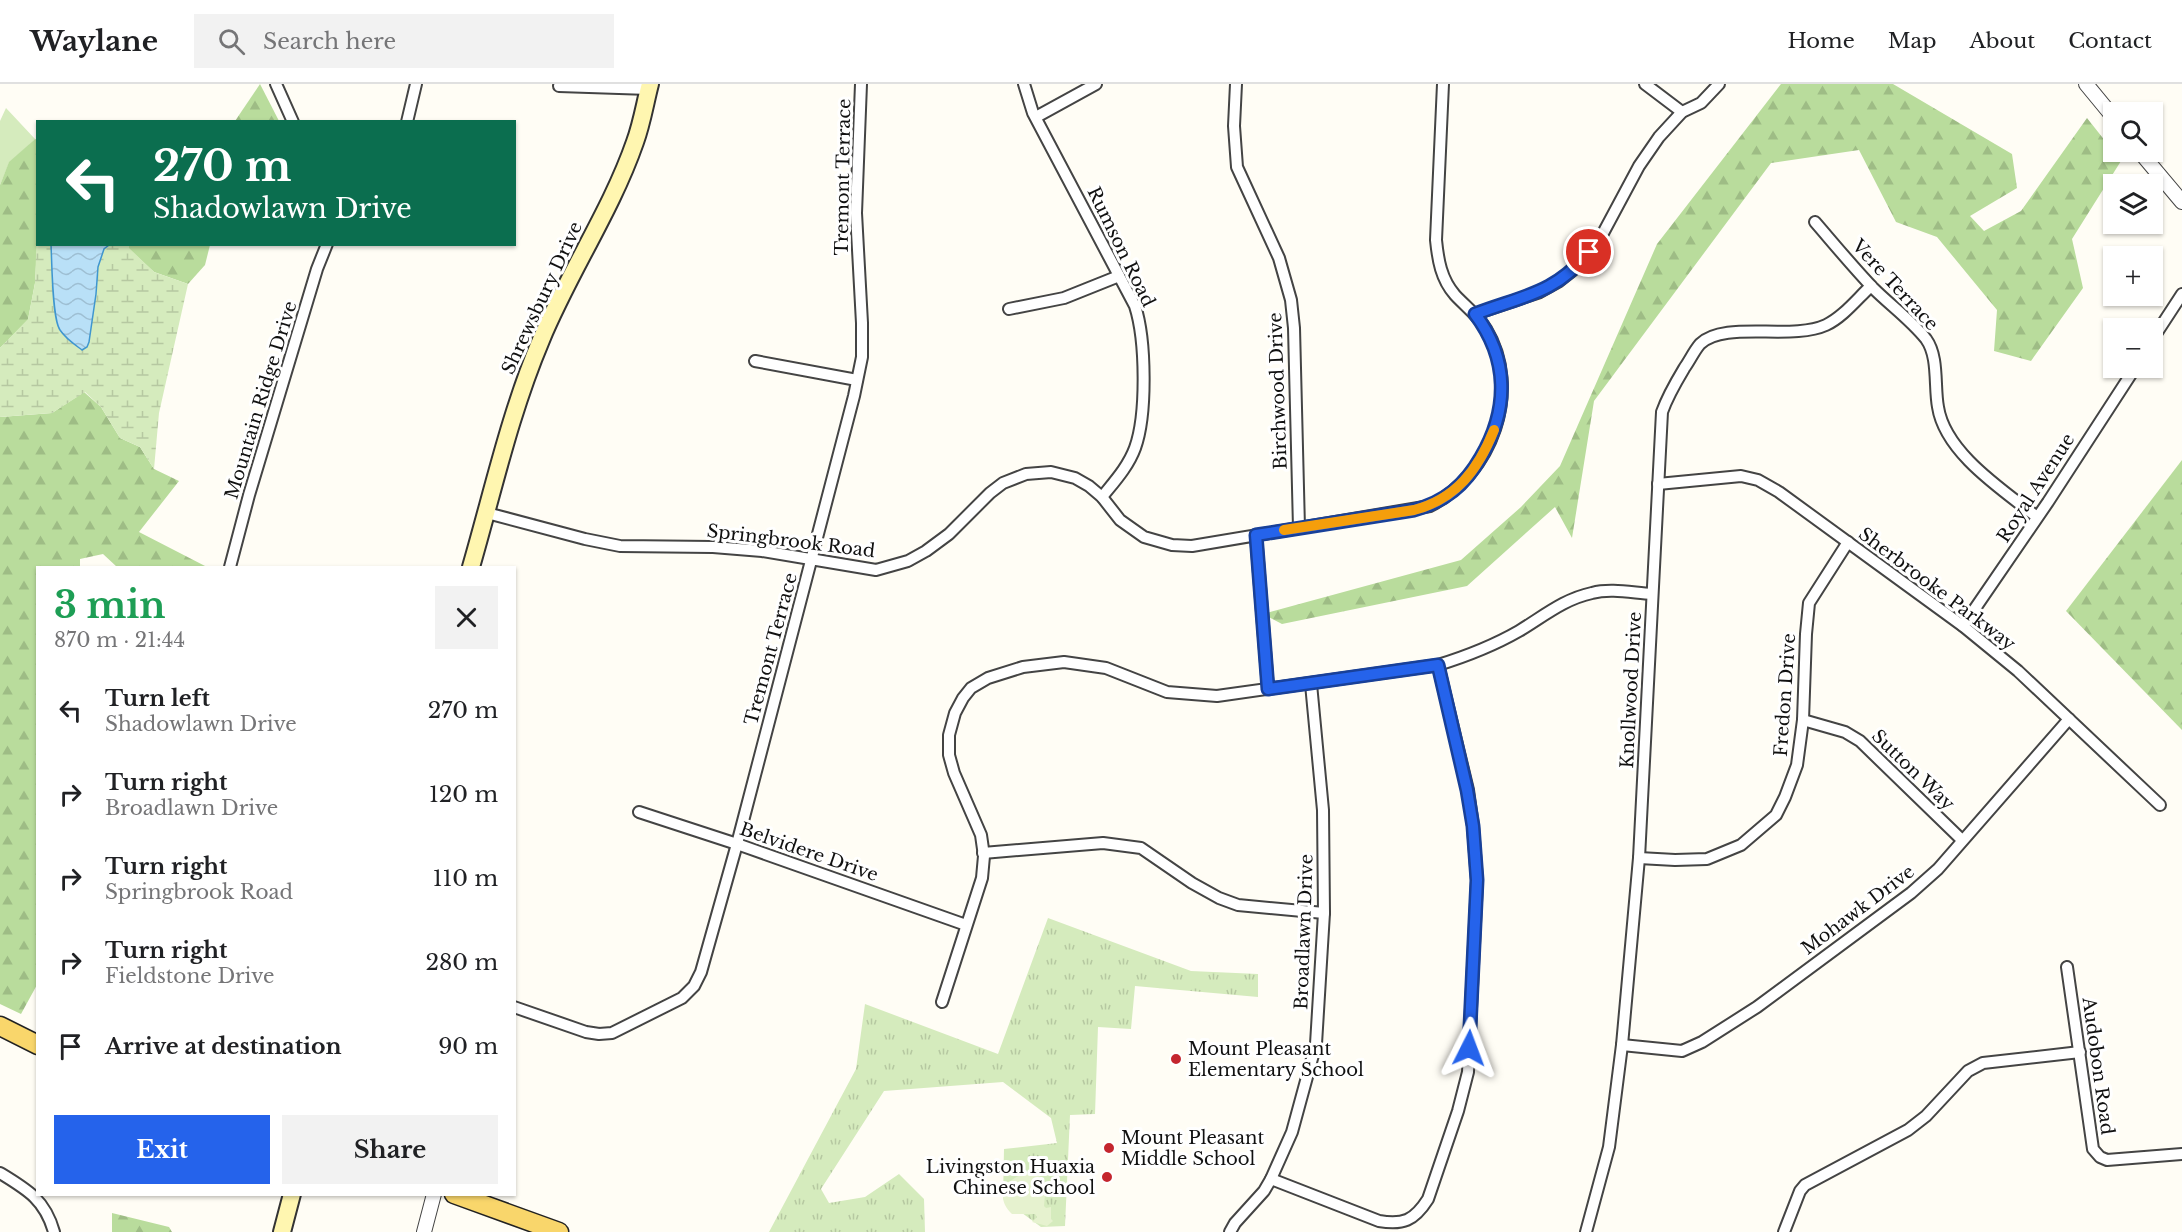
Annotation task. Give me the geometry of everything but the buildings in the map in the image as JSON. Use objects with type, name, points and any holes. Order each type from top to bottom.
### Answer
[{"type":"main road","name":"Shrewsbury Drive","points":[[471,566],[510,425],[527,374],[563,292],[619,181],[635,142],[649,87]]},
{"type":"main road","points":[[0,1026],[36,1044]]},
{"type":"main road","points":[[282,1232],[291,1196]]},
{"type":"main road","points":[[460,1196],[559,1232]]},
{"type":"street","points":[[276,84],[292,120]]},
{"type":"street","points":[[407,120],[416,84]]},
{"type":"street","name":"Tremont Terrace","points":[[516,1008],[586,1032],[612,1033],[682,998],[694,986],[701,972],[737,844],[857,380],[861,357],[862,323],[856,213],[861,84]]},
{"type":"street","name":"Rumson Road","points":[[1024,84],[1036,117],[1139,318],[1142,337],[1143,397],[1136,447],[1128,464],[1101,497]]},
{"type":"street","points":[[1036,117],[1096,84]]},
{"type":"street","name":"Birchwood Drive","points":[[1236,84],[1234,126],[1237,167],[1280,258],[1292,300],[1299,528]]},
{"type":"street","name":"Springbrook Road","points":[[487,513],[620,546],[713,547],[812,558],[876,570],[908,561],[950,534],[996,488],[1010,479],[1042,472],[1067,475],[1089,486],[1128,526],[1144,537],[1163,543],[1192,546],[1430,506],[1445,498],[1473,472],[1498,421],[1502,399],[1496,350],[1486,329],[1475,314],[1454,294],[1438,260],[1436,240],[1443,84]]},
{"type":"street","points":[[1645,84],[1682,112]]},
{"type":"street","points":[[1475,314],[1540,292],[1577,267],[1600,237],[1639,166],[1659,137],[1682,112],[1701,103],[1719,84]]},
{"type":"street","points":[[2086,84],[2103,105]]},
{"type":"street","points":[[559,86],[649,87]]},
{"type":"street","points":[[2148,162],[2182,202]]},
{"type":"street","name":"Vere Terrace","points":[[1815,222],[1871,286],[1927,340],[1933,357],[1938,409],[1945,428],[1962,452],[1976,470],[2037,517]]},
{"type":"street","name":"Mountain Ridge Drive","points":[[230,566],[263,448],[317,269],[326,246]]},
{"type":"street","points":[[1009,309],[1064,298],[1119,276]]},
{"type":"street","name":"Knollwood Drive","points":[[1586,1232],[1609,1147],[1622,1045],[1639,858],[1662,412],[1668,395],[1701,343],[1718,334],[1731,332],[1800,332],[1826,325],[1839,317],[1871,286]]},
{"type":"street","points":[[2163,323],[2182,294]]},
{"type":"street","points":[[755,361],[857,380]]},
{"type":"street","name":"Royal Avenue","points":[[1963,626],[2128,378]]},
{"type":"street","name":"Sherbrooke Parkway","points":[[1658,484],[1741,476],[1758,480],[1779,492],[1963,626],[2018,671],[2160,805]]},
{"type":"street","points":[[1256,535],[1268,689]]},
{"type":"street","name":"Fredon Drive","points":[[1639,858],[1707,860],[1741,845],[1776,815],[1797,765],[1803,720],[1809,603],[1848,542]]},
{"type":"street","points":[[942,1002],[982,878],[983,853],[981,835],[954,773],[949,755],[950,735],[955,713],[963,698],[971,688],[988,678],[1023,667],[1064,662],[1106,668],[1167,692],[1194,696],[1217,696],[1438,665],[1468,656],[1494,644],[1560,603],[1575,597],[1595,592],[1619,591],[1652,594]]},
{"type":"street","points":[[1271,1179],[1379,1221],[1394,1223],[1409,1220],[1420,1212],[1428,1199],[1458,1111],[1468,1072],[1477,880],[1473,826],[1467,790],[1438,665]]},
{"type":"street","name":"Broadlawn Drive","points":[[1230,1232],[1235,1223],[1264,1191],[1271,1179],[1292,1132],[1316,1044],[1324,913],[1323,810],[1311,684]]},
{"type":"street","name":"Mohawk Drive","points":[[1622,1045],[1682,1051],[1702,1042],[1757,1007],[1911,893],[1938,869],[2069,719]]},
{"type":"street","name":"Sutton Way","points":[[1803,720],[1845,732],[1860,741],[1962,840]]},
{"type":"street","name":"Belvidere Drive","points":[[639,812],[966,925]]},
{"type":"street","points":[[983,853],[1103,843],[1141,848],[1191,883],[1228,901],[1259,908],[1324,913]]},
{"type":"street","name":"Audobon Road","points":[[2067,966],[2093,1149],[2100,1157],[2107,1160],[2182,1154]]},
{"type":"street","points":[[1784,1232],[1800,1191],[1805,1185],[1908,1130],[1926,1116],[1968,1071],[1976,1066],[1983,1063],[2080,1052]]},
{"type":"street","points":[[0,1173],[36,1197],[44,1206],[54,1232]]},
{"type":"street","points":[[424,1232],[433,1196]]},
{"type":"green space","points":[[260,84],[278,120],[236,120]]},
{"type":"green space","points":[[1781,84],[1893,84],[2012,154],[2017,188],[1970,216],[1984,231],[2021,211],[2087,118],[2103,138],[2103,162],[2120,162],[2113,174],[2103,174],[2103,190],[2072,239],[2083,288],[2031,361],[1994,351],[1997,310],[1937,237],[1896,222],[1859,150],[1771,163],[1594,401],[1572,538],[1555,507],[1467,586],[1282,624],[1263,614],[1461,560],[1521,507],[1560,466],[1657,244]]},
{"type":"green space","points":[[6,108],[35,139],[9,163],[0,185],[0,121]]},
{"type":"green space","points":[[36,139],[35,283],[28,320],[0,348],[0,185],[9,162]]},
{"type":"green space","points":[[36,246],[51,246],[53,287],[59,329],[89,342],[98,267],[104,249],[108,246],[129,246],[154,272],[188,284],[159,413],[154,469],[140,447],[120,438],[101,407],[85,392],[52,413],[0,417],[0,348],[28,319],[35,283]]},
{"type":"green space","points":[[128,246],[210,246],[205,265],[188,284],[154,272]]},
{"type":"green space","points":[[84,392],[101,407],[120,438],[140,447],[154,469],[179,481],[139,532],[205,566],[116,566],[103,554],[80,559],[80,566],[36,566],[36,987],[21,1014],[0,1004],[0,417],[52,413]]},
{"type":"green space","points":[[2182,460],[2182,730],[2066,611]]},
{"type":"green space","points":[[1048,918],[1191,971],[1258,974],[1258,997],[1135,986],[1131,1029],[1098,1027],[1095,1114],[1070,1115],[1065,1226],[1041,1227],[1003,1199],[1004,1149],[1057,1143],[1051,1118],[1003,1082],[884,1091],[821,1189],[829,1203],[865,1197],[899,1174],[924,1199],[925,1232],[769,1232],[856,1069],[865,1004],[998,1054]]},
{"type":"green space","points":[[1031,1173],[1041,1177],[1046,1185],[1044,1206],[1051,1207],[1053,1221],[1047,1226],[1032,1222],[1037,1217],[1035,1214],[1012,1214],[1003,1200],[1005,1187],[1010,1182]]},
{"type":"green space","points":[[112,1213],[169,1227],[172,1232],[112,1232]]},
{"type":"water","points":[[51,246],[108,246],[104,249],[98,267],[87,347],[82,350],[60,330],[54,302]]},
{"type":"slow traffic","points":[[1284,530],[1430,506],[1445,498],[1473,472],[1494,430]]},
{"type":"place","name":"Mount Pleasant Elementary School","points":[[1176,1059]]},
{"type":"place","name":"Mount Pleasant Middle School","points":[[1109,1148]]},
{"type":"place","name":"Livingston Huaxia Chinese School","points":[[1107,1177]]},
{"type":"route","points":[[1469,1048],[1477,880],[1473,826],[1438,665],[1268,689],[1256,535],[1414,510],[1430,506],[1445,498],[1473,472],[1498,421],[1502,399],[1496,350],[1486,329],[1475,314],[1540,292],[1577,267],[1589,252]]}]
